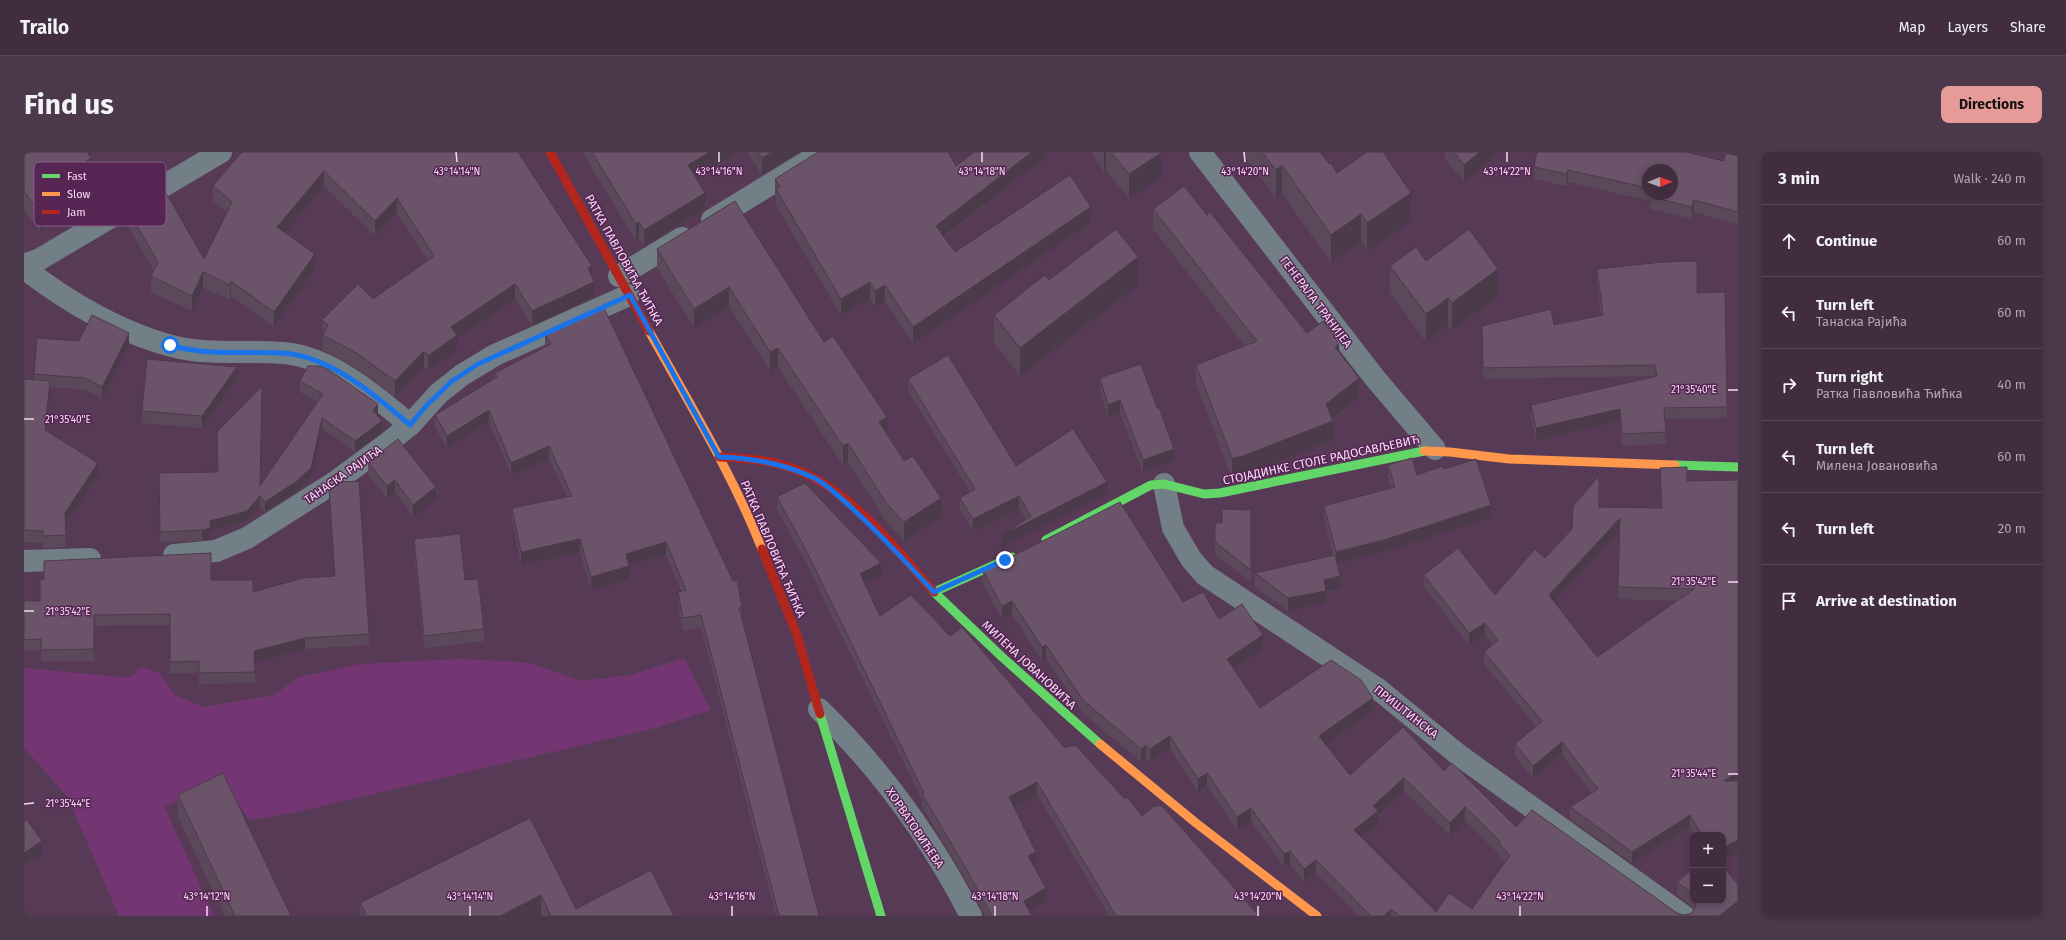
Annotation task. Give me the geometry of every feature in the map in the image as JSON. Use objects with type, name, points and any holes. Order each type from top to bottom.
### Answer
[{"type":"main road","name":"РАТКА ПАВЛОВИЋА ЋИЋКА","points":[[550,152],[719,457],[750,518],[797,635],[881,916]]},
{"type":"main road","name":"СТОЈАДИНКЕ СТОЛЕ РАДОСАВЉЕВИЋ","points":[[1037,544],[1151,485],[1164,484],[1204,494],[1220,493],[1435,449],[1452,454],[1504,458],[1738,467]]},
{"type":"main road","name":"МИЛЕНА ЈОВАНОВИЋА","points":[[719,457],[743,458],[773,463],[818,480],[879,533],[934,592],[1002,657],[1091,737],[1258,873],[1317,916]]},
{"type":"main road","points":[[934,592],[1018,554]]},
{"type":"street","points":[[166,185],[221,152]]},
{"type":"street","points":[[619,276],[823,152]]},
{"type":"street","name":"ГЕНЕРАЛА ТРАНИЈЕА","points":[[1200,152],[1369,372],[1435,449]]},
{"type":"street","points":[[24,264],[40,259],[96,226]]},
{"type":"street","points":[[24,268],[55,291],[102,318],[170,345],[191,350],[283,353],[310,358],[354,382],[375,396],[410,425]]},
{"type":"street","name":"ТАНАСКА РАЈИЋА","points":[[155,556],[204,553],[232,546],[268,526],[335,482],[410,425],[426,406],[452,381],[478,364],[630,295]]},
{"type":"street","name":"ПРИШТИНСКА","points":[[1164,484],[1172,528],[1190,559],[1204,575],[1378,689],[1460,756],[1684,916]]},
{"type":"street","points":[[24,561],[112,559]]},
{"type":"street","name":"ХОРВАТОВИЋЕВА","points":[[819,709],[838,727],[896,796],[913,820],[971,916]]},
{"type":"shaded area","points":[[684,658],[711,710],[655,728],[297,812],[249,820],[225,785],[164,806],[214,916],[119,916],[67,796],[24,748],[24,668],[130,678],[141,667],[159,673],[175,695],[203,707],[274,695],[299,677],[361,664],[459,659],[505,661],[529,663],[581,681],[631,675]]},
{"type":"building","points":[[24,152],[87,152],[91,158],[85,162],[34,162],[34,205],[24,191]]},
{"type":"building","points":[[243,152],[518,152],[592,266],[588,268],[594,282],[532,311],[515,284],[451,327],[457,335],[428,356],[424,351],[395,381],[358,354],[323,335],[328,325],[322,320],[358,284],[373,299],[434,256],[397,198],[375,221],[324,171],[277,227],[315,254],[274,312],[231,281],[230,285],[203,272],[192,296],[151,276],[158,262],[137,226],[166,226],[166,193],[204,259],[232,202],[213,186]]},
{"type":"building","points":[[592,152],[710,152],[688,165],[705,193],[644,230],[639,222],[636,224]]},
{"type":"building","points":[[758,152],[772,152],[762,158]]},
{"type":"building","points":[[818,152],[948,152],[956,166],[974,152],[1032,152],[936,226],[955,252],[1070,175],[1091,207],[913,327],[885,285],[875,291],[870,282],[841,299],[776,189],[780,187],[775,179]]},
{"type":"building","points":[[1111,152],[1161,152],[1161,153],[1129,174]]},
{"type":"building","points":[[1262,152],[1320,152],[1329,164],[1331,163],[1337,173],[1367,152],[1383,152],[1411,193],[1367,223],[1361,214],[1331,235],[1282,165],[1276,170]]},
{"type":"building","points":[[1454,152],[1480,152],[1464,165]]},
{"type":"building","points":[[1537,152],[1685,152],[1724,161],[1726,153],[1738,156],[1738,212],[1694,200],[1692,207],[1663,200],[1678,200],[1678,164],[1642,164],[1642,187],[1568,170],[1567,174],[1534,167]]},
{"type":"building","points":[[1184,186],[1207,215],[1210,212],[1307,333],[1323,321],[1339,344],[1335,347],[1359,378],[1326,404],[1333,421],[1243,456],[1232,458],[1196,365],[1257,341],[1153,209]]},
{"type":"building","points":[[735,201],[824,342],[833,336],[887,417],[879,422],[904,461],[913,456],[941,498],[904,522],[887,504],[848,443],[843,446],[778,348],[770,352],[729,287],[694,309],[657,249]]},
{"type":"building","points":[[1116,229],[1138,257],[1020,348],[994,315],[1045,275],[1049,280]]},
{"type":"building","points":[[1469,229],[1498,269],[1452,303],[1448,298],[1426,314],[1390,266],[1416,247],[1426,261]]},
{"type":"building","points":[[1697,261],[1697,293],[1725,292],[1727,407],[1664,408],[1666,432],[1622,434],[1620,409],[1536,428],[1531,405],[1657,376],[1655,365],[1483,368],[1482,326],[1551,309],[1554,325],[1603,315],[1597,269],[1662,262]]},
{"type":"building","points":[[604,308],[733,581],[737,580],[742,607],[739,607],[819,916],[779,916],[701,615],[683,618],[678,592],[686,590],[666,542],[626,554],[629,566],[591,577],[580,539],[521,552],[512,508],[572,496],[549,446],[511,463],[489,410],[447,436],[435,415],[497,377],[495,373],[551,344],[545,334]]},
{"type":"building","points":[[92,315],[129,333],[102,387],[85,378],[34,374],[37,338],[79,341]]},
{"type":"building","points":[[948,355],[1016,466],[1073,429],[1107,482],[1001,536],[1031,516],[1019,496],[973,519],[960,498],[975,489],[908,379]]},
{"type":"building","points":[[147,359],[237,367],[202,416],[142,411]]},
{"type":"building","points":[[1141,364],[1174,449],[1143,460],[1120,400],[1108,405],[1100,378]]},
{"type":"building","points":[[308,366],[320,366],[329,370],[378,404],[373,410],[382,421],[355,441],[322,418],[311,468],[297,481],[265,502],[260,496],[247,511],[210,521],[210,528],[202,530],[160,532],[159,473],[218,472],[217,432],[262,386],[260,486],[323,394],[300,381]]},
{"type":"building","points":[[24,379],[50,381],[45,430],[98,463],[65,513],[66,535],[43,536],[43,531],[24,530]]},
{"type":"building","points":[[398,439],[436,487],[413,505],[395,480],[387,486],[368,462]]},
{"type":"building","points":[[1412,458],[1417,475],[1443,466],[1444,469],[1476,459],[1491,505],[1384,540],[1336,552],[1324,506],[1395,487],[1388,465]]},
{"type":"building","points":[[1687,467],[1687,481],[1738,480],[1738,772],[1724,781],[1738,781],[1738,840],[1726,846],[1726,832],[1700,832],[1690,815],[1632,852],[1570,807],[1598,789],[1562,742],[1533,766],[1515,744],[1542,721],[1484,652],[1498,640],[1485,623],[1469,633],[1424,575],[1458,548],[1495,595],[1535,549],[1545,558],[1572,529],[1573,506],[1599,476],[1599,507],[1662,508],[1660,468]],"holes":[[[1620,518],[1618,587],[1694,589],[1597,657],[1549,595]]]},
{"type":"building","points":[[359,481],[369,634],[305,638],[254,651],[255,672],[199,673],[199,661],[170,662],[170,614],[94,615],[94,649],[41,650],[41,639],[24,640],[24,601],[40,601],[40,579],[44,579],[44,561],[211,553],[211,580],[253,580],[253,592],[303,578],[335,576],[329,489],[341,482]]},
{"type":"building","points":[[805,483],[881,563],[860,574],[880,616],[911,595],[950,636],[962,627],[1065,748],[1068,746],[1076,746],[1125,799],[1127,797],[1142,816],[1154,806],[1162,806],[1259,916],[1116,916],[1037,782],[1009,797],[1036,852],[1028,856],[1046,888],[1024,901],[1032,916],[992,916],[967,870],[922,794],[924,793],[805,548],[777,497]]},
{"type":"building","points":[[1120,502],[1183,602],[1203,592],[1219,619],[1242,604],[1263,635],[1227,659],[1260,708],[1331,660],[1361,680],[1373,698],[1319,736],[1350,775],[1403,727],[1444,771],[1452,763],[1516,827],[1532,810],[1677,913],[1683,915],[1690,914],[1694,910],[1696,904],[1726,904],[1726,870],[1738,885],[1738,901],[1719,916],[1400,916],[1391,909],[1384,916],[1371,916],[1316,860],[1304,869],[1290,851],[1284,854],[1251,808],[1237,817],[1207,773],[1198,779],[1170,736],[1150,749],[1146,745],[1141,749],[1083,700],[1046,645],[1042,647],[1012,601],[1002,606],[983,571]],"holes":[[[1404,778],[1450,823],[1465,807],[1501,842],[1499,844],[1510,855],[1472,909],[1449,893],[1436,912],[1354,830],[1378,811],[1373,806]]]},
{"type":"building","points":[[1222,509],[1251,510],[1251,570],[1215,542],[1215,523],[1222,523]]},
{"type":"building","points":[[460,534],[465,580],[478,579],[484,629],[424,636],[414,539]]},
{"type":"building","points":[[1335,555],[1340,576],[1324,580],[1326,591],[1288,598],[1255,573]]},
{"type":"building","points":[[223,773],[291,916],[235,916],[178,795]]},
{"type":"building","points":[[530,818],[576,909],[651,870],[674,916],[551,916],[541,895],[500,916],[362,916],[366,914],[360,903]]},
{"type":"building","points":[[27,820],[42,841],[24,853],[24,821]]},
{"type":"building","points":[[1690,871],[1690,892],[1677,882]]},
{"type":"traffic: fast","points":[[1046,540],[1151,485],[1164,484],[1204,494],[1220,493],[1424,451]]},
{"type":"traffic: fast","points":[[1675,465],[1738,467]]},
{"type":"traffic: fast","points":[[934,592],[1012,557]]},
{"type":"traffic: fast","points":[[934,592],[1002,657],[1100,744]]},
{"type":"traffic: fast","points":[[820,714],[881,916]]},
{"type":"traffic: slow","points":[[649,331],[724,466],[762,549]]},
{"type":"traffic: slow","points":[[1424,451],[1450,452],[1509,459],[1675,465]]},
{"type":"traffic: slow","points":[[1100,744],[1196,823],[1317,916]]},
{"type":"traffic: jam","points":[[550,152],[649,331]]},
{"type":"traffic: jam","points":[[719,457],[749,459],[778,464],[797,470],[817,479],[854,506],[872,523],[934,592]]},
{"type":"traffic: jam","points":[[762,549],[797,635],[820,714]]},
{"type":"route","points":[[170,345],[191,350],[298,354],[310,358],[354,382],[375,396],[410,425],[426,406],[452,381],[478,364],[630,295],[719,457],[743,458],[773,463],[818,480],[879,533],[934,592],[1005,560]]}]
